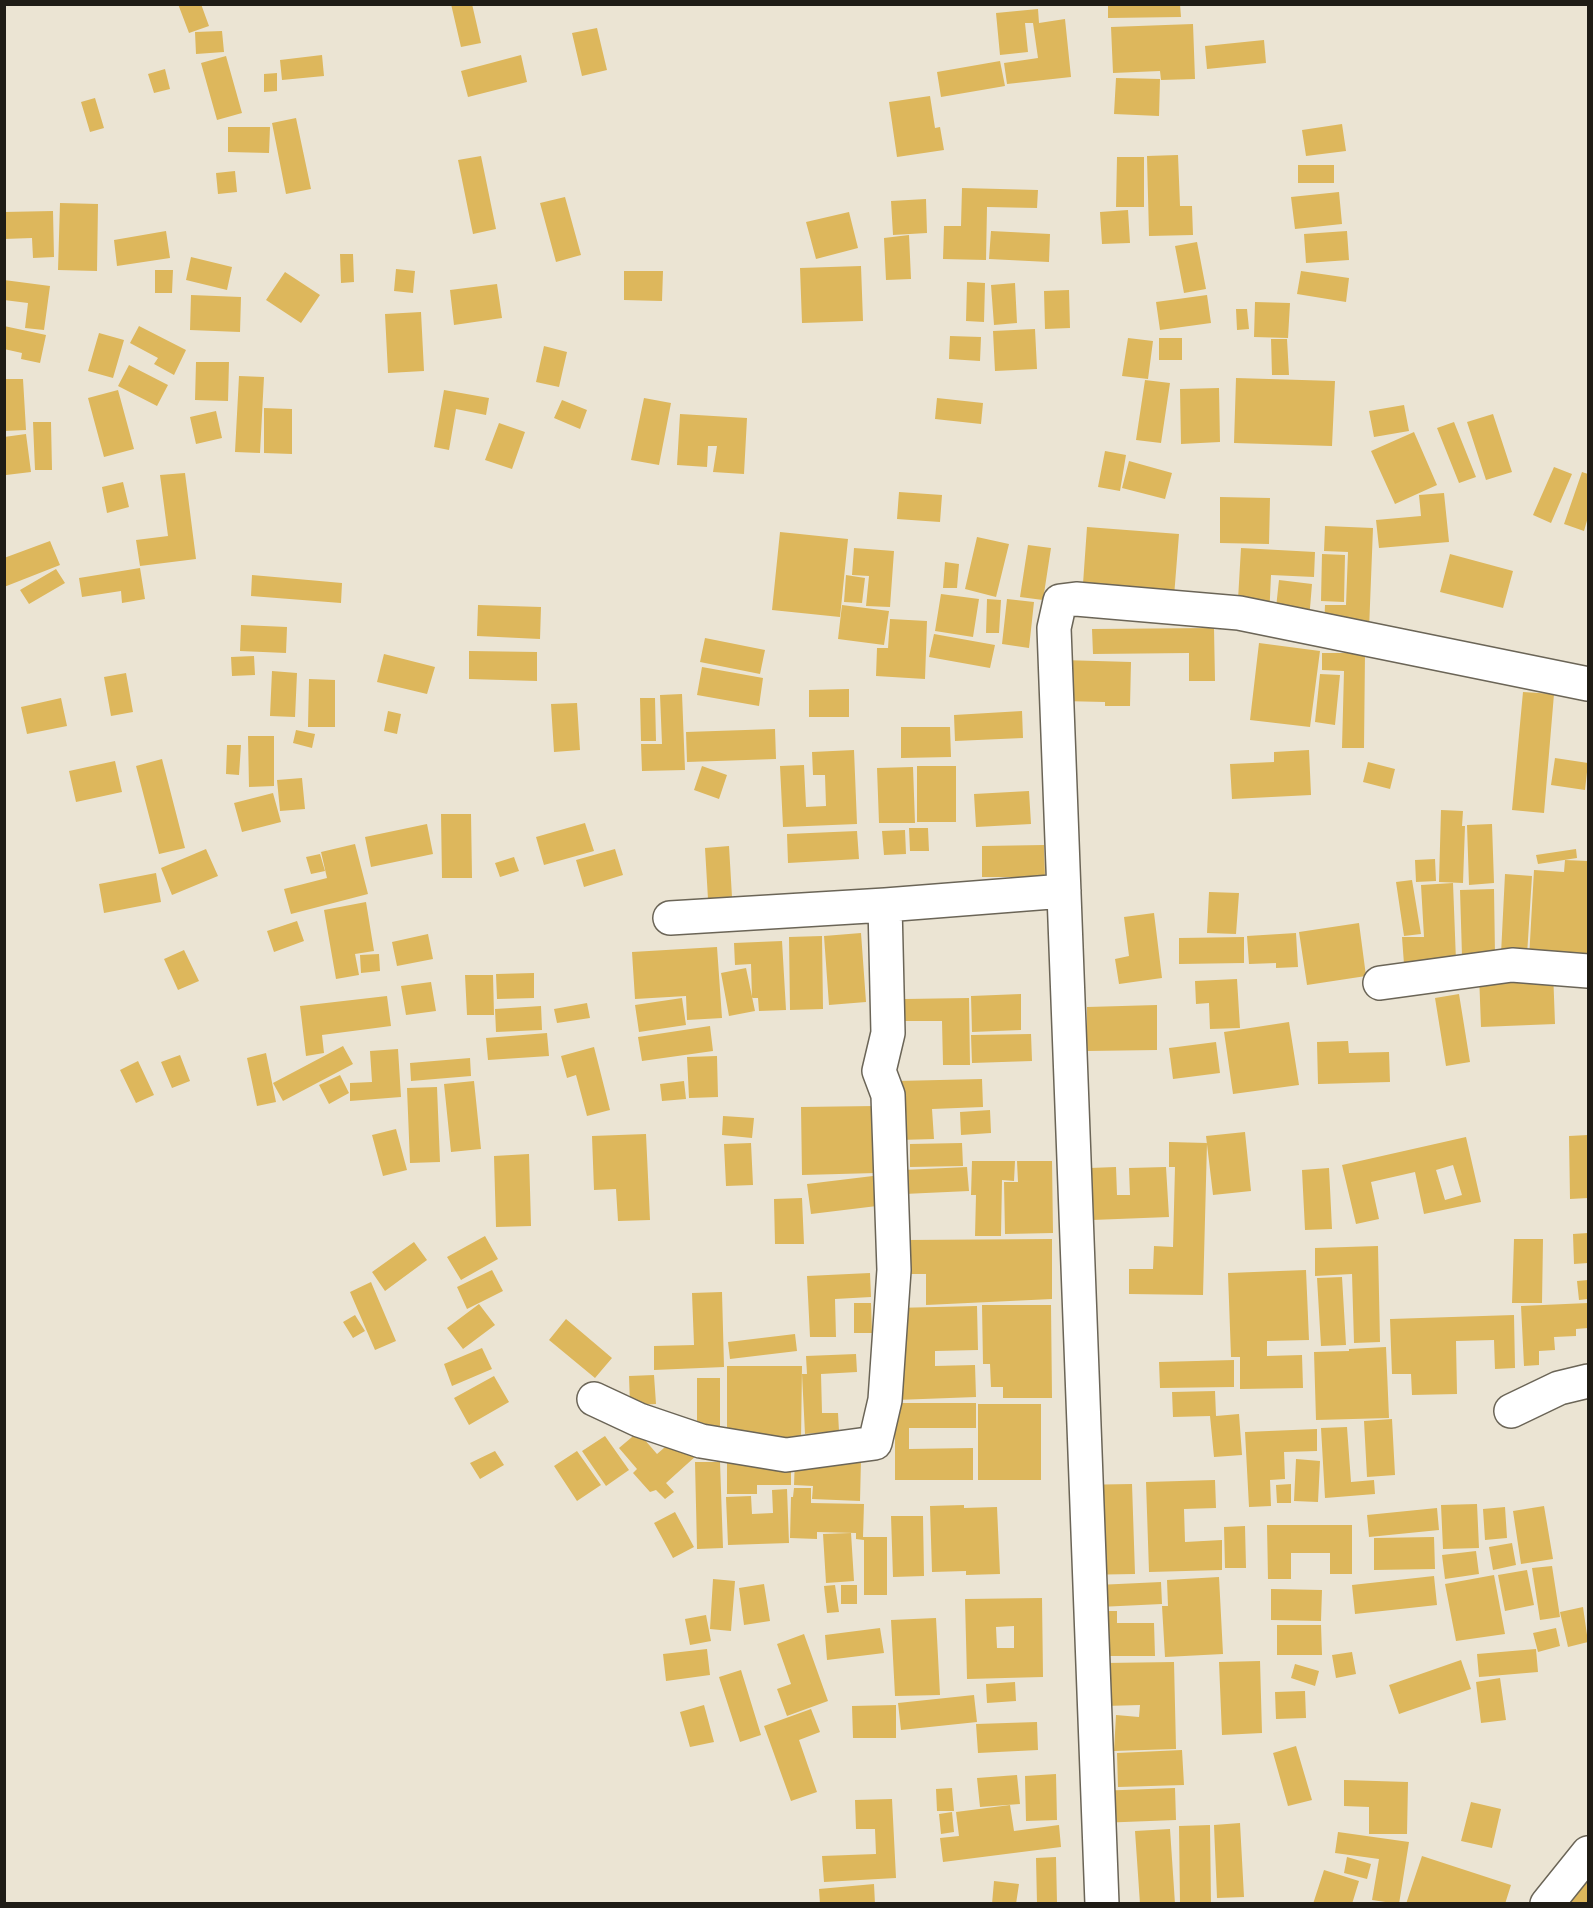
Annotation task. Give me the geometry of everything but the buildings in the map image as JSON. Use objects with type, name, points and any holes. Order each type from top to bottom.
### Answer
[{"type":"street","points":[[1102,1904],[1054,628],[1060,601],[1076,599],[1239,613],[1588,684]]},
{"type":"street","points":[[670,918],[1064,891]]},
{"type":"street","points":[[594,1399],[639,1420],[701,1441],[786,1455],[875,1443],[885,1400],[894,1270],[888,1095],[879,1071],[888,1033],[885,905]]},
{"type":"street","points":[[1380,983],[1512,965],[1588,971]]},
{"type":"street","points":[[1511,1411],[1559,1388],[1588,1381]]},
{"type":"street","points":[[1547,1904],[1588,1853]]}]
